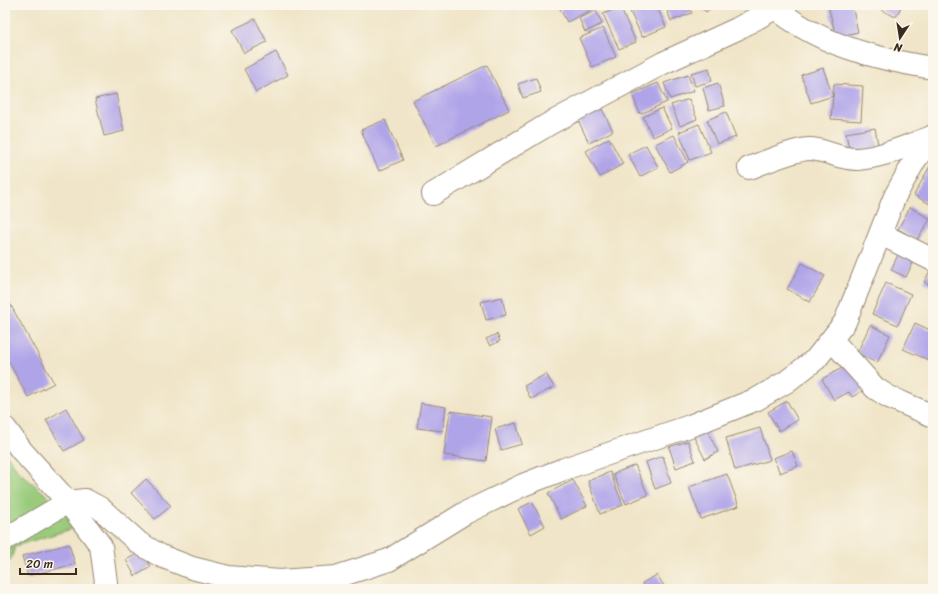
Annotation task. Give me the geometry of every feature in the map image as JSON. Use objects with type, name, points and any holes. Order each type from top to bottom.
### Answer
[{"type":"street","points":[[433,194],[549,124],[663,64],[737,29],[773,6],[814,34],[842,46],[894,61],[933,68]]},
{"type":"street","points":[[749,168],[794,152],[810,149],[830,155],[858,159],[884,153],[932,137]]},
{"type":"street","points":[[5,539],[68,502],[85,500],[100,508],[139,543],[161,556],[192,568],[228,577],[280,581],[336,577],[389,560],[465,513],[523,485],[564,468],[690,426],[757,399],[786,382],[816,358],[845,322],[866,265],[881,234],[895,196],[915,160],[932,137]]},
{"type":"street","points":[[881,234],[933,260]]},
{"type":"street","points":[[832,340],[875,388],[889,397],[933,416]]},
{"type":"street","points":[[5,428],[22,451],[68,502],[101,546],[106,582],[104,589]]},
{"type":"green space","points":[[5,452],[19,472],[45,494],[78,527],[15,546],[11,559],[5,566]]},
{"type":"building","points":[[558,5],[601,5],[567,22]]},
{"type":"building","points":[[627,5],[656,5],[666,27],[642,37]]},
{"type":"building","points":[[665,5],[688,5],[692,13],[671,21]]},
{"type":"building","points":[[700,5],[715,5],[706,12]]},
{"type":"building","points":[[828,5],[852,5],[858,32],[836,37]]},
{"type":"building","points":[[883,5],[902,5],[896,17],[881,10]]},
{"type":"building","points":[[620,7],[636,42],[619,49],[603,14]]},
{"type":"building","points":[[596,11],[602,24],[585,32],[579,18]]},
{"type":"building","points":[[255,19],[267,42],[244,53],[232,30]]},
{"type":"building","points":[[603,28],[616,57],[592,67],[579,38]]},
{"type":"building","points":[[276,52],[288,75],[256,92],[244,69]]},
{"type":"building","points":[[487,65],[509,110],[436,146],[413,101]]},
{"type":"building","points":[[709,68],[712,81],[695,86],[691,73]]},
{"type":"building","points":[[823,68],[833,96],[811,103],[801,75]]},
{"type":"building","points":[[688,75],[694,91],[670,99],[664,83]]},
{"type":"building","points":[[536,78],[541,92],[523,98],[518,84]]},
{"type":"building","points":[[658,83],[667,102],[640,114],[632,94]]},
{"type":"building","points":[[718,83],[725,106],[709,110],[703,88]]},
{"type":"building","points":[[834,84],[863,86],[861,121],[831,119]]},
{"type":"building","points":[[116,94],[124,131],[104,136],[95,99]]},
{"type":"building","points":[[689,99],[697,119],[680,126],[671,105]]},
{"type":"building","points":[[662,108],[672,128],[653,137],[643,117]]},
{"type":"building","points":[[602,109],[613,131],[589,143],[578,120]]},
{"type":"building","points":[[726,112],[736,137],[717,144],[707,120]]},
{"type":"building","points":[[385,120],[403,160],[379,171],[361,130]]},
{"type":"building","points":[[699,124],[711,152],[690,160],[679,132]]},
{"type":"building","points":[[875,128],[879,150],[850,155],[846,133]]},
{"type":"building","points":[[674,135],[688,162],[670,172],[655,144]]},
{"type":"building","points":[[609,138],[623,164],[600,177],[586,151]]},
{"type":"building","points":[[646,145],[658,167],[640,177],[628,154]]},
{"type":"building","points":[[930,166],[933,168],[933,206],[914,195]]},
{"type":"building","points":[[910,207],[930,219],[917,240],[898,229]]},
{"type":"building","points":[[901,248],[917,255],[906,277],[891,270]]},
{"type":"building","points":[[802,263],[825,276],[810,302],[787,289]]},
{"type":"building","points":[[932,267],[933,268],[933,287],[924,282]]},
{"type":"building","points":[[886,283],[911,294],[898,325],[872,314]]},
{"type":"building","points":[[5,295],[54,383],[28,397],[5,355]]},
{"type":"building","points":[[502,297],[506,315],[486,320],[481,302]]},
{"type":"building","points":[[915,323],[930,330],[933,323],[933,362],[903,349]]},
{"type":"building","points":[[870,325],[890,335],[877,363],[857,353]]},
{"type":"building","points":[[497,334],[500,341],[490,346],[486,339]]},
{"type":"building","points":[[849,364],[864,390],[852,397],[849,392],[834,400],[822,379]]},
{"type":"building","points":[[546,374],[554,387],[531,399],[524,386]]},
{"type":"building","points":[[787,401],[798,420],[779,431],[768,412]]},
{"type":"building","points":[[421,403],[446,407],[443,431],[417,428]]},
{"type":"building","points":[[66,408],[84,440],[64,451],[46,420]]},
{"type":"building","points":[[450,411],[492,417],[486,461],[444,455]]},
{"type":"building","points":[[516,423],[522,444],[501,450],[495,429]]},
{"type":"building","points":[[760,428],[770,460],[735,470],[726,438]]},
{"type":"building","points":[[707,430],[718,452],[705,459],[694,437]]},
{"type":"building","points":[[688,441],[695,461],[676,468],[669,447]]},
{"type":"building","points":[[792,451],[798,466],[780,473],[773,458]]},
{"type":"building","points":[[663,456],[671,483],[655,489],[646,462]]},
{"type":"building","points":[[635,465],[648,495],[626,504],[613,474]]},
{"type":"building","points":[[610,472],[623,505],[600,514],[588,481]]},
{"type":"building","points":[[727,474],[739,506],[701,519],[689,487]]},
{"type":"building","points":[[146,479],[171,506],[155,519],[131,493]]},
{"type":"building","points":[[573,480],[587,506],[561,519],[548,493]]},
{"type":"building","points":[[532,502],[545,526],[531,534],[518,509]]},
{"type":"building","points":[[69,544],[75,564],[28,576],[22,556]]},
{"type":"building","points":[[142,551],[151,567],[135,576],[126,560]]},
{"type":"building","points":[[657,575],[666,589],[645,589],[642,583]]}]
